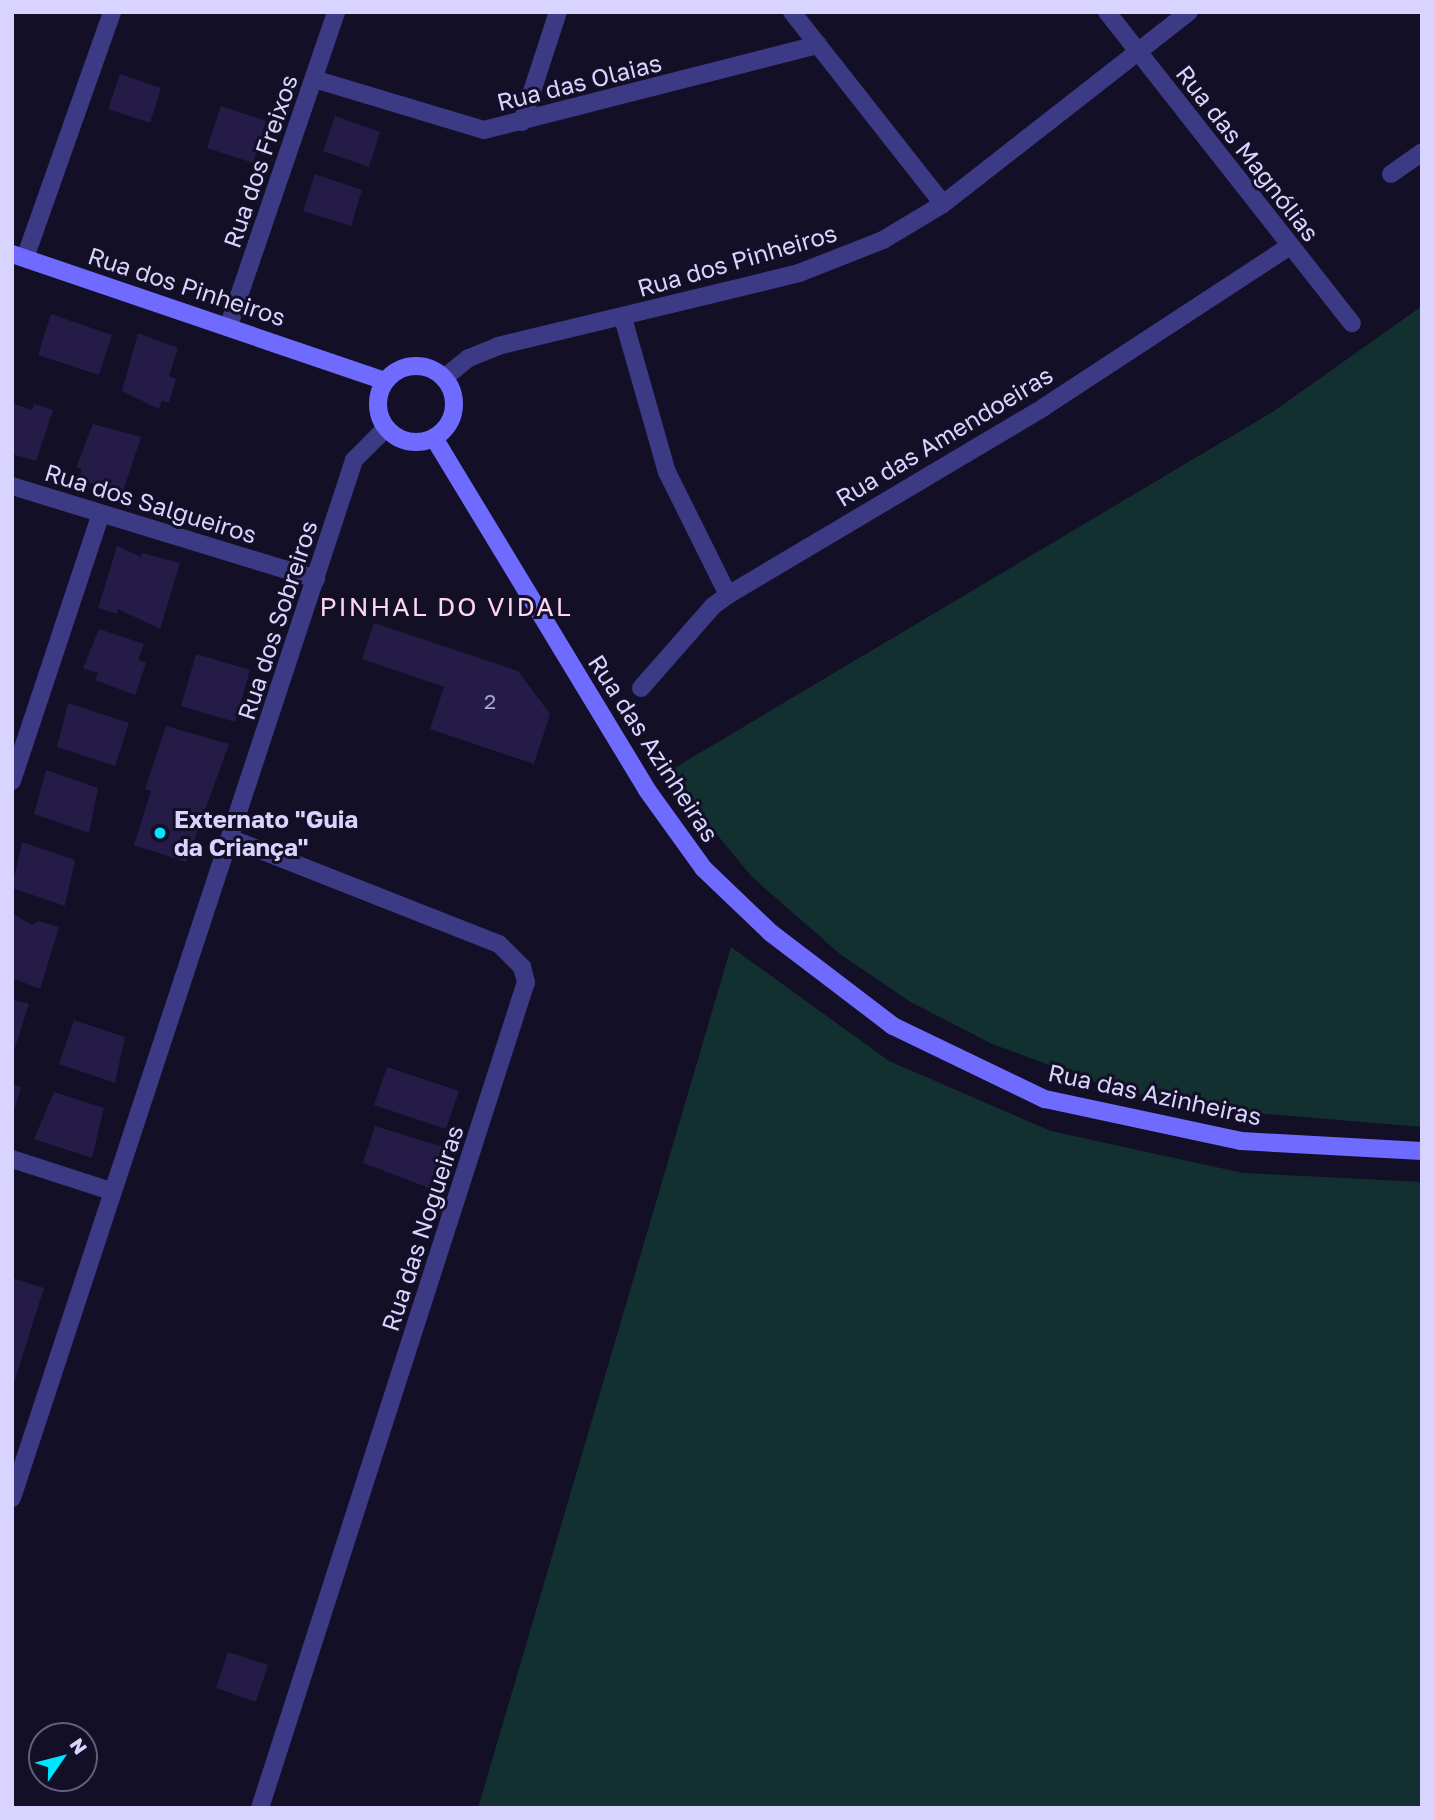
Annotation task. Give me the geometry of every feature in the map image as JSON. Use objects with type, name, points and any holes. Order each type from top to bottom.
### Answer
[{"type":"street","points":[[19,256],[112,12]]},
{"type":"street","name":"Rua dos Freixos","points":[[229,325],[336,12]]},
{"type":"street","points":[[523,122],[558,12]]},
{"type":"street","points":[[792,12],[943,204]]},
{"type":"street","name":"Rua das Magnólias","points":[[1107,12],[1352,323]]},
{"type":"street","name":"Rua dos Pinheiros","points":[[444,378],[469,358],[498,346],[623,318],[817,267],[883,240],[943,204],[1189,12]]},
{"type":"street","name":"Rua das Olaias","points":[[314,79],[467,128],[484,130],[818,45]]},
{"type":"street","points":[[1391,174],[1422,152]]},
{"type":"street","name":"Rua das Amendoeiras","points":[[641,688],[714,605],[728,595],[1044,407],[1290,246]]},
{"type":"street","name":"Rua dos Pinheiros","points":[[19,256],[229,325],[385,381]]},
{"type":"street","points":[[623,318],[667,472],[728,595]]},
{"type":"street","points":[[414,366],[444,378],[454,404],[445,429],[434,438],[408,442],[386,428],[378,405],[385,381],[414,366]]},
{"type":"street","name":"Rua dos Sobreiros","points":[[12,1498],[111,1191],[232,839],[354,460],[386,428]]},
{"type":"street","name":"Rua das Azinheiras","points":[[434,438],[648,790],[704,869],[771,933],[893,1026],[1045,1099],[1241,1141],[1422,1151]]},
{"type":"street","name":"Rua dos Salgueiros","points":[[12,486],[316,579]]},
{"type":"street","points":[[12,781],[101,513]]},
{"type":"street","name":"Rua das Nogueiras","points":[[232,839],[499,944],[523,967],[526,982],[260,1808]]},
{"type":"street","points":[[12,1159],[111,1191]]},
{"type":"green space","points":[[1422,306],[1422,1127],[1208,1109],[1114,1089],[992,1044],[909,1001],[840,954],[752,877],[666,773],[1274,411]]},
{"type":"green space","points":[[731,947],[889,1061],[1051,1131],[1243,1173],[1422,1182],[1422,1808],[478,1808]]},
{"type":"building","points":[[120,74],[161,88],[150,123],[108,109]]},
{"type":"building","points":[[221,106],[266,121],[253,163],[207,148]]},
{"type":"building","points":[[335,116],[380,132],[369,167],[323,151]]},
{"type":"building","points":[[315,174],[362,190],[351,226],[303,211]]},
{"type":"building","points":[[51,314],[112,335],[99,375],[38,355]]},
{"type":"building","points":[[138,333],[178,348],[169,376],[176,379],[169,403],[162,401],[159,409],[122,391]]},
{"type":"building","points":[[12,403],[32,410],[34,404],[53,410],[36,461],[12,454]]},
{"type":"building","points":[[93,424],[141,437],[123,491],[78,480],[82,469],[76,467]]},
{"type":"building","points":[[117,546],[141,557],[142,553],[180,563],[160,629],[118,609],[117,614],[98,608]]},
{"type":"building","points":[[374,623],[518,671],[550,714],[534,764],[430,729],[444,687],[362,659]]},
{"type":"building","points":[[99,629],[144,644],[138,660],[146,663],[135,695],[95,680],[98,673],[83,668]]},
{"type":"building","points":[[196,654],[250,670],[235,722],[181,706]]},
{"type":"building","points":[[68,703],[129,723],[115,766],[57,747]]},
{"type":"building","points":[[166,726],[229,744],[186,862],[134,845],[151,791],[145,789]]},
{"type":"building","points":[[46,770],[98,788],[89,833],[34,814]]},
{"type":"building","points":[[22,842],[75,860],[65,906],[12,888]]},
{"type":"building","points":[[12,913],[32,925],[38,921],[59,927],[40,989],[12,978]]},
{"type":"building","points":[[12,999],[29,1004],[13,1054],[12,1054]]},
{"type":"building","points":[[74,1020],[125,1037],[115,1083],[59,1064]]},
{"type":"building","points":[[387,1067],[459,1091],[446,1129],[374,1105]]},
{"type":"building","points":[[12,1084],[21,1087],[13,1114],[12,1114]]},
{"type":"building","points":[[54,1092],[104,1108],[92,1158],[34,1139]]},
{"type":"building","points":[[375,1126],[443,1147],[429,1188],[363,1163]]},
{"type":"building","points":[[12,1278],[44,1288],[13,1386],[12,1386]]},
{"type":"building","points":[[228,1652],[268,1665],[256,1702],[216,1688]]},
{"type":"place","name":"Externato \"Guia da Criança\"","points":[[160,833]]},
{"type":"district","name":"PINHAL DO VIDAL","points":[[446,607]]}]
